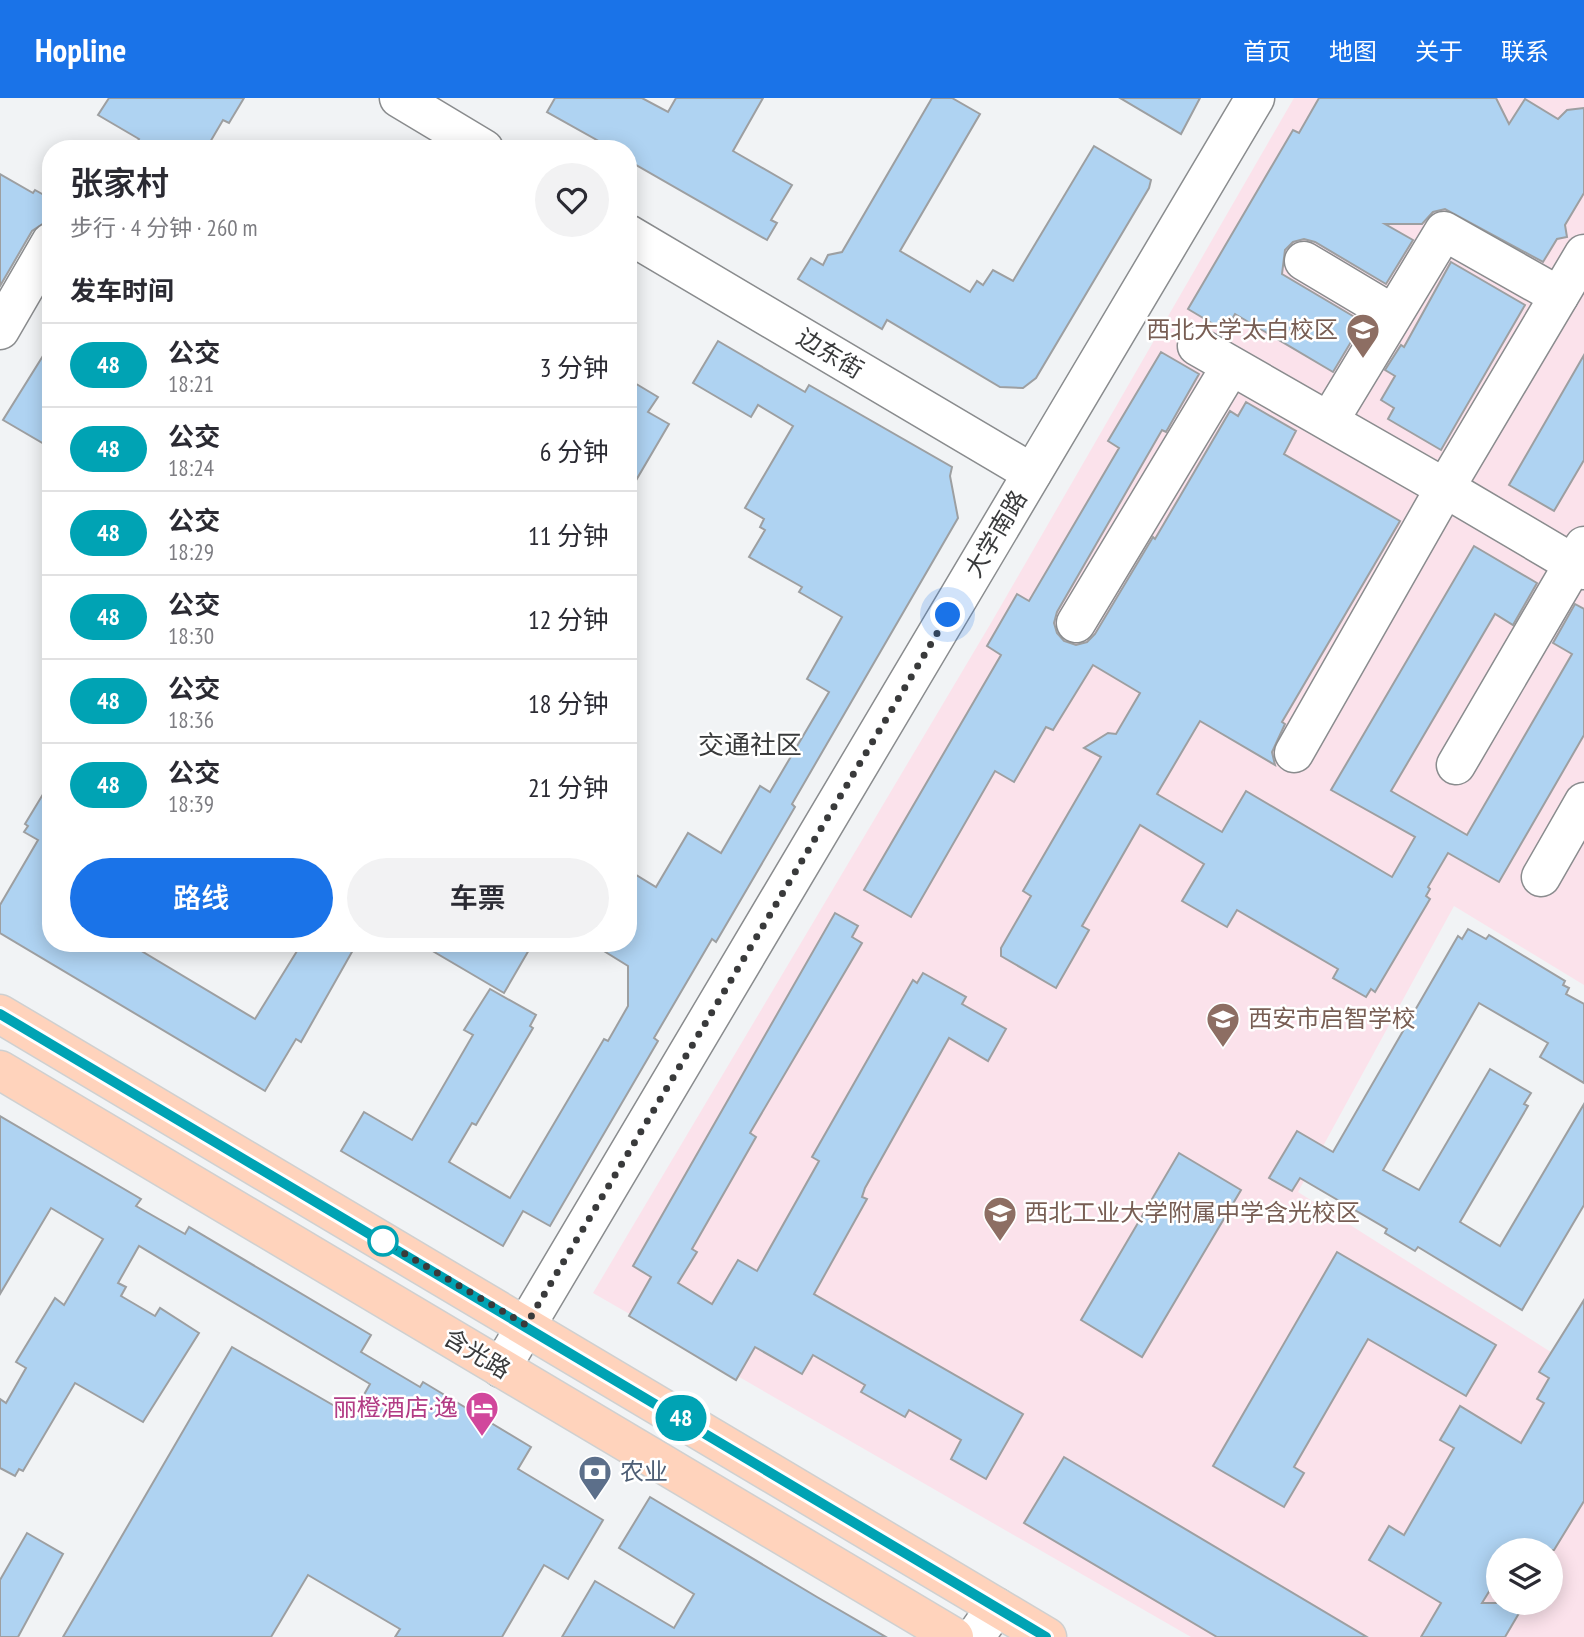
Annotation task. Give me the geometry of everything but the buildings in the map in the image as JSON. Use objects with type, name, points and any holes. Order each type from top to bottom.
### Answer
[{"type":"main road","name":"含光路","points":[[0,1014],[526,1325],[985,1622],[1046,1637]]},
{"type":"main road","name":"含光路","points":[[0,1070],[954,1637]]},
{"type":"street","points":[[398,98],[469,140]]},
{"type":"street","name":"大学南路","points":[[501,1368],[1255,98]]},
{"type":"street","points":[[1329,421],[1444,231],[1559,296]]},
{"type":"street","name":"边东街","points":[[637,239],[1032,473]]},
{"type":"street","points":[[1294,753],[1445,488],[1584,254]]},
{"type":"street","points":[[0,330],[42,258]]},
{"type":"street","points":[[1304,261],[1393,314]]},
{"type":"street","points":[[1197,346],[1445,488],[1581,560],[1457,765]]},
{"type":"street","points":[[1076,623],[1231,366]]},
{"type":"street","points":[[1541,877],[1584,802]]},
{"type":"shaded area","points":[[1294,98],[1584,98],[1584,985],[1454,906],[1298,1192],[1584,1373],[1584,1637],[1191,1637],[593,1293],[991,623]]},
{"type":"bus line","name":"48","points":[[0,1014],[1046,1637]]},
{"type":"place","name":"西北大学太白校区","points":[[1363,360]]},
{"type":"place","name":"西安市启智学校","points":[[1223,1049]]},
{"type":"place","name":"西北工业大学附属中学含光校区","points":[[1000,1243]]},
{"type":"place","name":"丽橙酒店·逸","points":[[482,1438]]},
{"type":"place","name":"农业","points":[[595,1502]]},
{"type":"district","name":"交通社区","points":[[750,745]]},
{"type":"route","points":[[383,1241],[526,1325],[948,615]]}]
